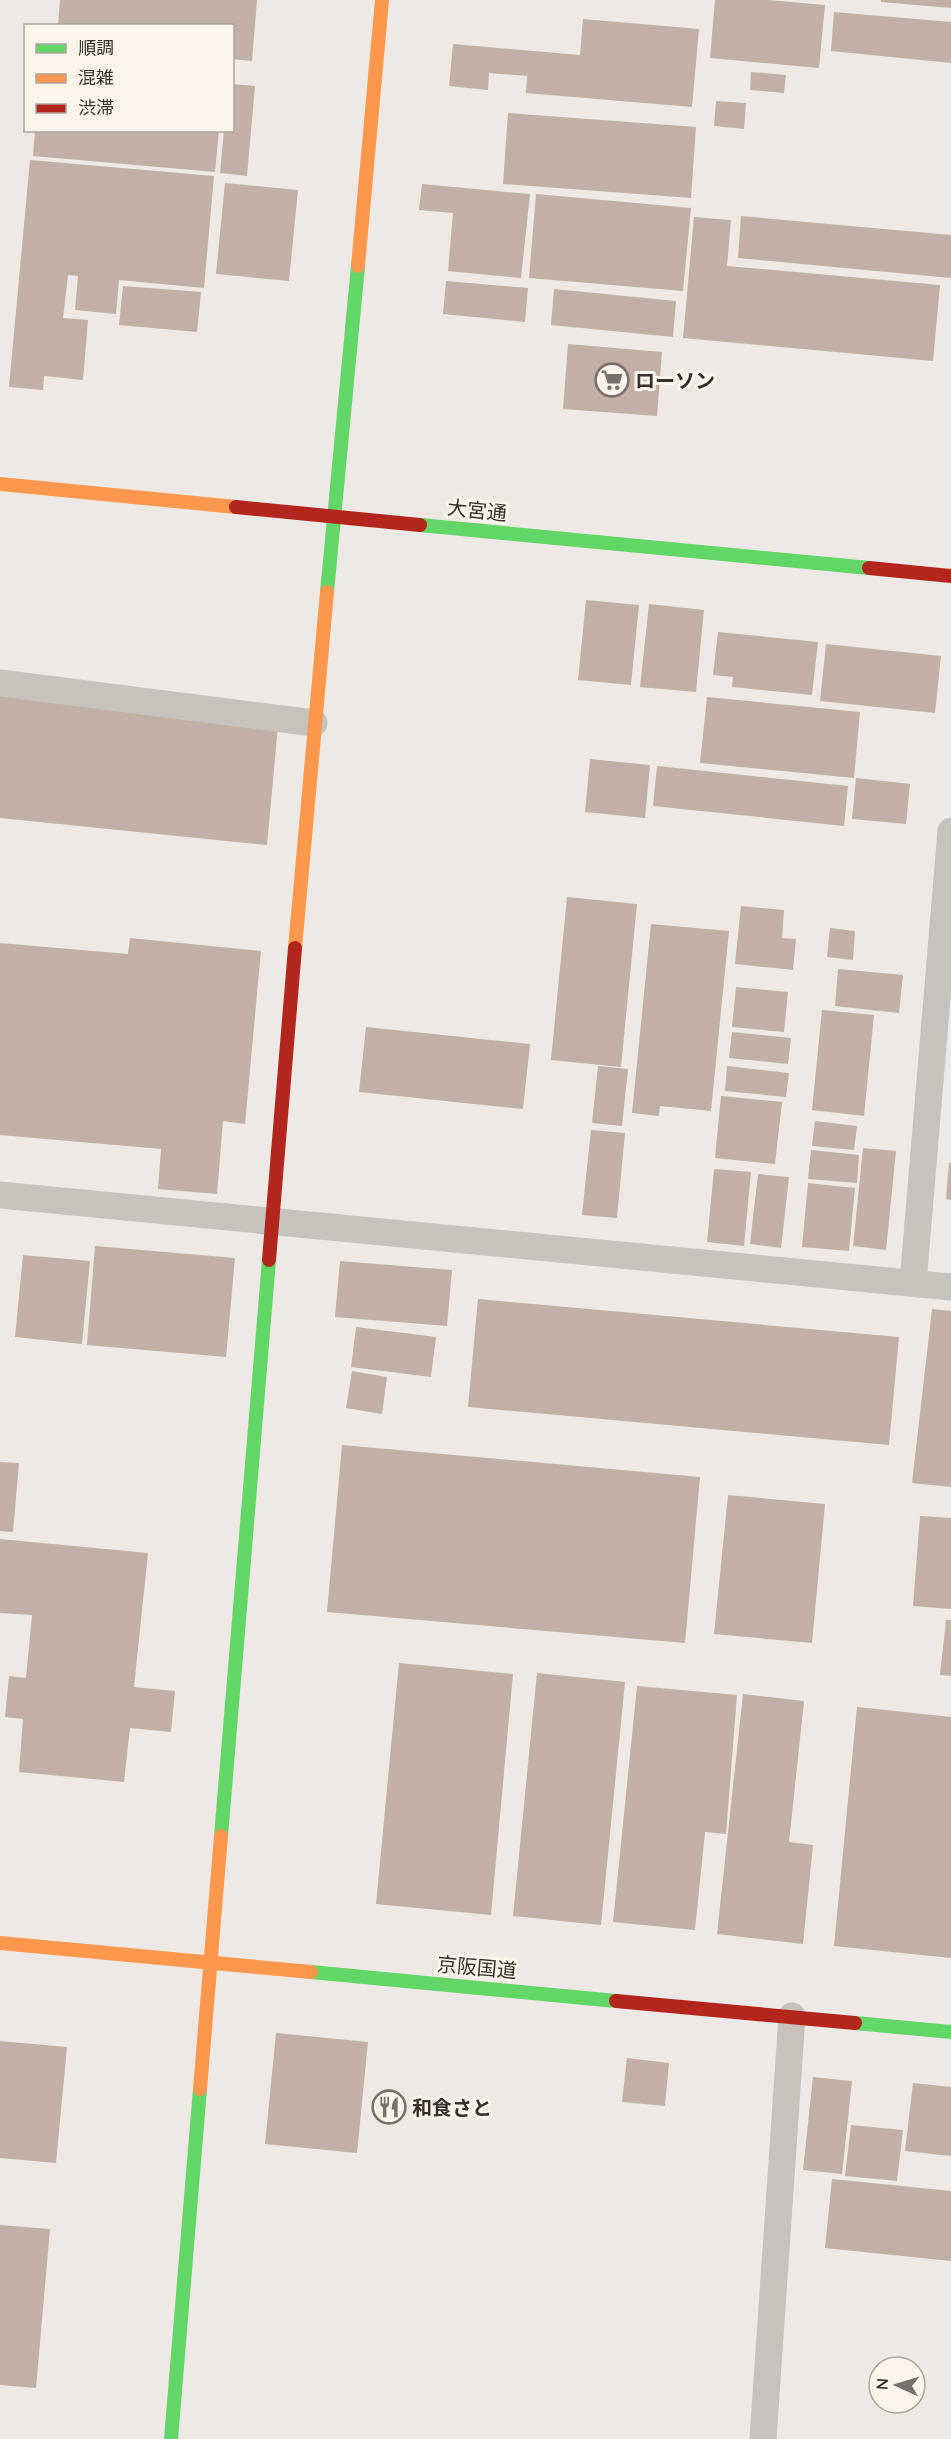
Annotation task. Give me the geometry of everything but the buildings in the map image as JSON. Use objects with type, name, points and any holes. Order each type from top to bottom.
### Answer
[{"type":"main road","points":[[171,2439],[314,723],[382,0]]},
{"type":"main road","name":"大宮通","points":[[0,484],[951,576]]},
{"type":"main road","name":"京阪国道","points":[[0,1942],[951,2032]]},
{"type":"street","points":[[0,682],[314,723]]},
{"type":"street","points":[[913,1283],[951,831]]},
{"type":"street","points":[[0,1195],[951,1287]]},
{"type":"street","points":[[763,2439],[792,2016]]},
{"type":"traffic: fast","points":[[327,592],[358,266]]},
{"type":"traffic: fast","points":[[420,525],[869,568]]},
{"type":"traffic: fast","points":[[221,1836],[269,1260]]},
{"type":"traffic: fast","points":[[311,1972],[616,2001]]},
{"type":"traffic: fast","points":[[855,2023],[951,2032]]},
{"type":"traffic: fast","points":[[171,2439],[200,2089]]},
{"type":"traffic: slow","points":[[358,266],[382,0]]},
{"type":"traffic: slow","points":[[0,484],[236,507]]},
{"type":"traffic: slow","points":[[295,948],[327,592]]},
{"type":"traffic: slow","points":[[200,2089],[221,1836]]},
{"type":"traffic: slow","points":[[0,1943],[311,1972]]},
{"type":"traffic: jam","points":[[236,507],[420,525]]},
{"type":"traffic: jam","points":[[869,568],[951,576]]},
{"type":"traffic: jam","points":[[269,1260],[295,948]]},
{"type":"traffic: jam","points":[[616,2001],[855,2023]]},
{"type":"place","name":"ローソン","points":[[612,380]]},
{"type":"place","name":"和食さと","points":[[389,2107]]}]
